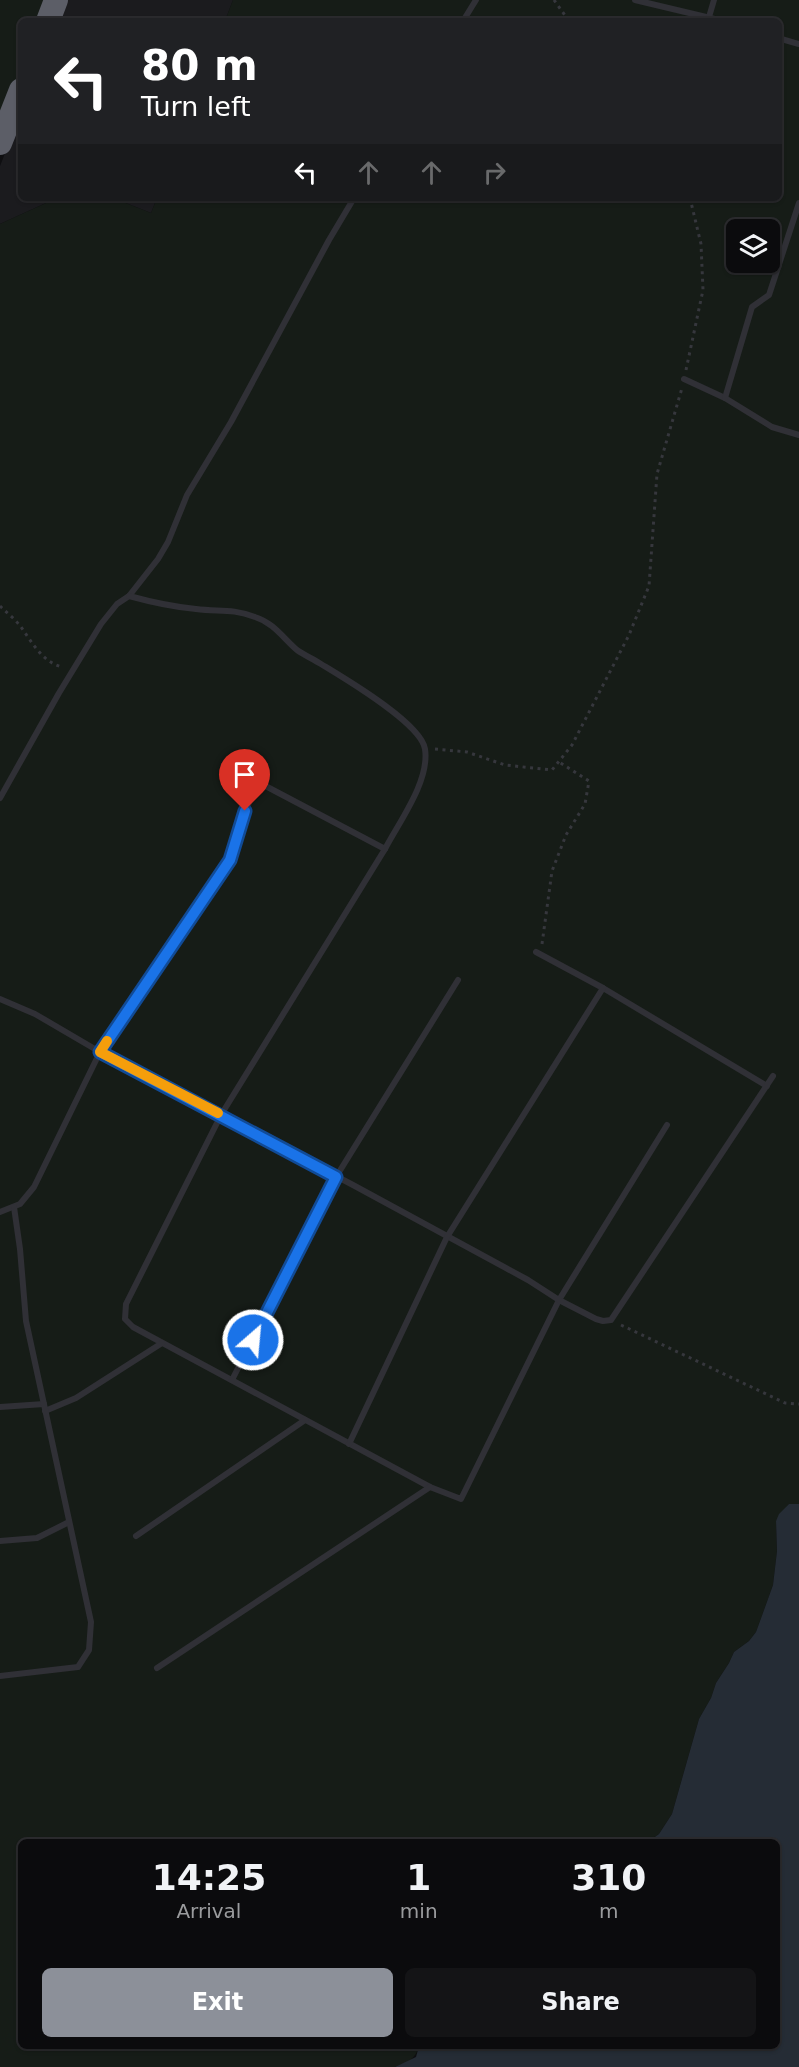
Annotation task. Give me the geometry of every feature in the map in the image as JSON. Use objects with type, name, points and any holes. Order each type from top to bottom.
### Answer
[{"type":"highway","points":[[49,18],[56,0]]},
{"type":"highway","points":[[0,143],[18,98]]},
{"type":"lane","points":[[465,18],[476,0]]},
{"type":"lane","points":[[635,0],[713,18]]},
{"type":"lane","points":[[710,17],[714,0]]},
{"type":"lane","points":[[782,39],[799,44]]},
{"type":"lane","points":[[0,798],[71,672],[101,624],[117,604],[129,596],[153,566],[168,542],[187,495],[231,422],[352,201]]},
{"type":"lane","points":[[725,398],[752,307],[769,295],[799,203]]},
{"type":"lane","points":[[684,379],[725,398],[772,428],[799,435]]},
{"type":"lane","points":[[129,596],[198,609],[230,609],[257,617],[285,636],[298,650],[376,699],[414,729],[425,747],[425,764],[421,780],[385,849],[222,1115],[126,1304],[125,1319],[133,1327],[430,1487],[461,1499],[559,1300],[667,1125]]},
{"type":"lane","points":[[0,1212],[20,1204],[34,1187],[100,1052],[230,860],[256,781],[385,849]]},
{"type":"lane","points":[[538,954],[603,988],[767,1086]]},
{"type":"lane","points":[[232,1380],[336,1177],[459,980]]},
{"type":"lane","points":[[349,1444],[447,1237],[603,988]]},
{"type":"lane","points":[[0,999],[35,1014],[100,1052],[222,1115],[596,1319],[611,1320],[773,1076]]},
{"type":"lane","points":[[0,1676],[78,1667],[89,1650],[91,1622],[26,1321],[21,1250],[14,1207]]},
{"type":"lane","points":[[0,1407],[44,1408],[76,1398],[162,1343]]},
{"type":"lane","points":[[136,1536],[305,1420]]},
{"type":"lane","points":[[157,1668],[430,1487]]},
{"type":"lane","points":[[0,1540],[37,1538],[69,1522]]},
{"type":"path","points":[[554,0],[567,18]]},
{"type":"path","points":[[425,747],[467,752],[505,765],[552,770],[573,745],[624,645],[649,586],[657,474],[684,379],[703,290],[701,244],[691,201]]},
{"type":"path","points":[[0,606],[20,626],[44,657],[71,672]]},
{"type":"path","points":[[538,954],[552,871],[566,835],[585,804],[590,781],[559,762]]},
{"type":"path","points":[[611,1320],[785,1403],[799,1404]]},
{"type":"shaded area","points":[[0,0],[46,0],[40,18],[18,18],[18,75],[0,120]]},
{"type":"shaded area","points":[[65,0],[233,0],[226,18],[58,18]]},
{"type":"shaded area","points":[[233,0],[799,0],[799,1504],[789,1504],[776,1521],[777,1551],[773,1585],[756,1632],[749,1641],[734,1652],[716,1683],[711,1698],[699,1719],[672,1814],[659,1834],[652,1839],[18,1839],[18,2049],[418,2049],[410,2060],[395,2067],[0,2067],[0,224],[50,201],[121,201],[151,213],[156,201],[782,201],[782,18],[226,18]]},
{"type":"shaded area","points":[[18,121],[18,201],[50,201],[0,224],[0,166]]},
{"type":"shaded area","points":[[121,201],[156,201],[151,213]]},
{"type":"shaded area","points":[[789,1504],[799,1504],[799,2067],[395,2067],[416,2057],[418,2049],[780,2049],[780,1839],[652,1839],[659,1834],[672,1814],[699,1719],[711,1698],[716,1683],[734,1652],[749,1641],[756,1632],[773,1585],[777,1551],[776,1521],[779,1514]]},
{"type":"slow traffic","points":[[107,1041],[100,1052],[218,1113]]},
{"type":"route","points":[[245,811],[230,860],[100,1052],[336,1177],[253,1340]]}]
